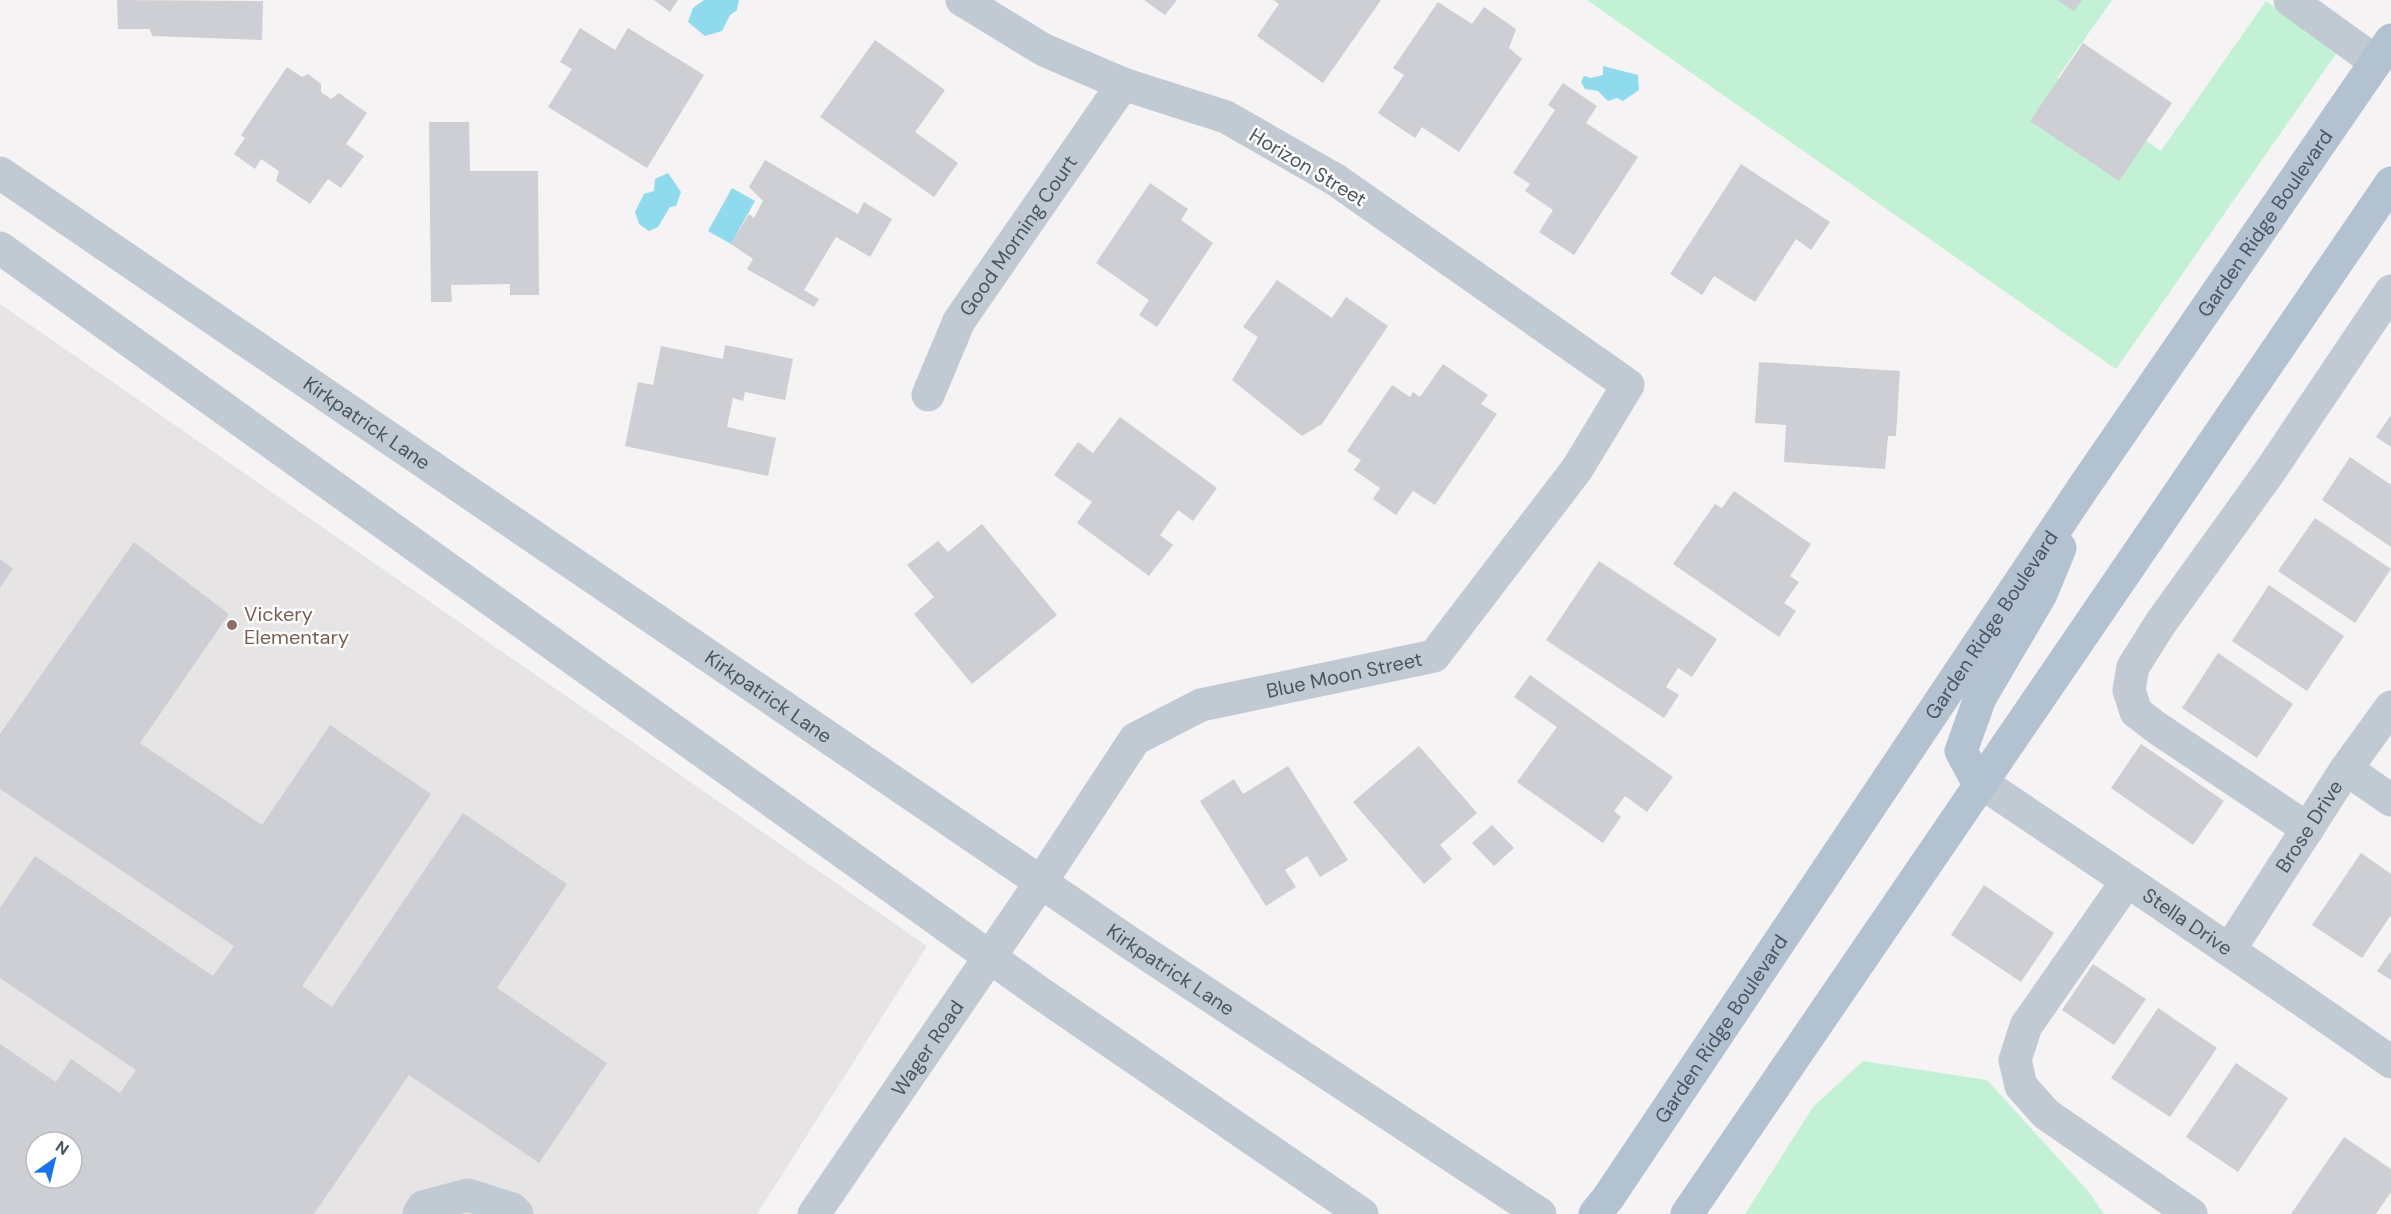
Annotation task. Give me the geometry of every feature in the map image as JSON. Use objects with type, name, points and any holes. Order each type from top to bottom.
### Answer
[{"type":"main road","name":"Garden Ridge Boulevard","points":[[1595,1214],[1608,1198],[2085,485],[2383,51]]},
{"type":"main road","points":[[1687,1214],[2391,183]]},
{"type":"main road","points":[[1982,783],[1975,777],[1961,751],[1980,698],[2041,594],[2085,485]]},
{"type":"street","name":"Horizon Street","points":[[962,0],[1044,50],[1123,84],[1226,117],[1336,180],[1628,385]]},
{"type":"street","points":[[2290,0],[2383,51]]},
{"type":"street","name":"Good Morning Court","points":[[928,395],[959,321],[1123,84]]},
{"type":"street","name":"Kirkpatrick Lane","points":[[0,173],[1041,882],[1540,1214]]},
{"type":"street","points":[[0,248],[989,956],[1362,1214]]},
{"type":"street","points":[[2308,829],[2136,712],[2129,690],[2133,667],[2160,624],[2270,471],[2391,291]]},
{"type":"street","name":"Blue Moon Street","points":[[1041,882],[1135,738],[1201,705],[1434,656],[1577,469],[1628,385]]},
{"type":"street","name":"Brose Drive","points":[[2230,949],[2346,769],[2391,707]]},
{"type":"street","points":[[2346,769],[2391,800]]},
{"type":"street","name":"Stella Drive","points":[[1982,783],[2230,949],[2391,1062]]},
{"type":"street","points":[[2127,881],[2026,1026],[2015,1060],[2020,1086],[2046,1114],[2191,1214]]},
{"type":"street","name":"Wager Road","points":[[814,1214],[1041,882]]},
{"type":"street","points":[[418,1214],[423,1207],[468,1195],[512,1209],[517,1214]]},
{"type":"shaded area","name":"Vickery Elementary","points":[[0,304],[927,946],[757,1214],[0,1214]]},
{"type":"green space","points":[[1587,0],[2112,0],[2057,78],[2161,151],[2266,1],[2338,51],[2116,369]]},
{"type":"green space","points":[[1863,1061],[1987,1080],[2088,1191],[2104,1214],[1745,1214],[1813,1107]]},
{"type":"water","points":[[704,0],[739,0],[737,10],[730,15],[722,31],[705,36],[688,22],[693,8]]},
{"type":"water","points":[[1603,66],[1638,75],[1639,90],[1623,101],[1617,98],[1608,101],[1598,91],[1585,89],[1581,82],[1584,76],[1591,78],[1603,75]]},
{"type":"water","points":[[668,173],[681,192],[676,206],[670,207],[658,227],[649,231],[639,224],[635,212],[644,194],[654,191],[655,179]]},
{"type":"water","points":[[732,188],[755,201],[731,244],[708,231]]},
{"type":"building","points":[[117,0],[263,1],[262,40],[152,36],[150,29],[118,29]]},
{"type":"building","points":[[654,0],[678,0],[670,12]]},
{"type":"building","points":[[1144,0],[1177,0],[1165,15]]},
{"type":"building","points":[[1273,0],[1381,0],[1323,83],[1257,36],[1279,4]]},
{"type":"building","points":[[2057,0],[2082,0],[2074,11]]},
{"type":"building","points":[[1438,2],[1472,24],[1484,7],[1516,29],[1509,48],[1522,59],[1459,152],[1422,127],[1415,138],[1378,113],[1404,75],[1393,68]]},
{"type":"building","points":[[580,28],[615,50],[628,28],[704,75],[647,168],[548,107],[572,69],[560,62]]},
{"type":"building","points":[[875,40],[945,90],[915,132],[958,163],[934,197],[820,117]]},
{"type":"building","points":[[2083,43],[2172,103],[2119,181],[2030,121]]},
{"type":"building","points":[[287,67],[302,77],[308,74],[321,84],[321,92],[331,99],[339,93],[367,113],[346,144],[364,156],[341,188],[328,179],[310,204],[276,181],[279,171],[261,159],[255,169],[234,154],[245,138],[241,135]]},
{"type":"building","points":[[1563,83],[1597,106],[1586,123],[1638,157],[1574,255],[1539,232],[1553,210],[1525,191],[1530,184],[1513,173],[1555,110],[1548,105]]},
{"type":"building","points":[[429,122],[469,122],[470,171],[538,171],[539,295],[510,295],[510,284],[451,285],[452,302],[431,302]]},
{"type":"building","points":[[765,160],[858,214],[864,202],[892,219],[870,257],[836,237],[804,290],[819,299],[814,307],[747,269],[753,259],[731,244],[749,214],[754,218],[763,201],[749,187]]},
{"type":"building","points":[[1741,164],[1830,222],[1811,250],[1796,239],[1755,302],[1714,276],[1702,295],[1670,274]]},
{"type":"building","points":[[1150,183],[1188,209],[1181,220],[1213,243],[1157,327],[1139,315],[1149,300],[1096,263]]},
{"type":"building","points":[[1277,280],[1332,318],[1346,297],[1388,326],[1322,424],[1302,436],[1232,380],[1258,337],[1243,327]]},
{"type":"building","points":[[725,345],[793,359],[785,400],[745,392],[743,401],[733,398],[727,427],[776,438],[768,476],[625,446],[638,382],[653,385],[661,346],[723,359]]},
{"type":"building","points":[[1759,362],[1900,371],[1896,436],[1888,436],[1885,469],[1784,462],[1786,425],[1755,423]]},
{"type":"building","points":[[1443,364],[1488,395],[1481,404],[1497,414],[1435,505],[1413,491],[1396,515],[1373,499],[1380,488],[1354,470],[1361,460],[1347,451],[1392,385],[1410,397],[1413,392],[1420,397]]},
{"type":"building","points":[[2391,415],[2391,447],[2376,437]]},
{"type":"building","points":[[1120,417],[1217,488],[1193,521],[1178,510],[1160,535],[1173,545],[1149,576],[1077,523],[1092,502],[1054,475],[1078,442],[1093,453]]},
{"type":"building","points":[[2350,457],[2391,485],[2391,547],[2322,500]]},
{"type":"building","points":[[1734,491],[1811,544],[1790,576],[1799,582],[1784,603],[1796,611],[1779,637],[1673,564],[1715,504],[1722,508]]},
{"type":"building","points":[[2315,518],[2391,569],[2355,623],[2278,571]]},
{"type":"building","points":[[982,524],[1057,615],[972,684],[914,614],[934,597],[907,565],[938,541],[948,552]]},
{"type":"building","points":[[134,542],[229,614],[140,743],[262,825],[330,725],[431,794],[302,986],[332,1007],[463,813],[567,884],[497,988],[607,1063],[539,1163],[409,1075],[314,1214],[0,1214],[0,1044],[56,1082],[71,1059],[120,1093],[136,1070],[0,978],[0,908],[35,856],[213,976],[234,946],[0,789],[0,734]]},
{"type":"building","points":[[0,559],[13,569],[0,588]]},
{"type":"building","points":[[1599,561],[1717,639],[1692,677],[1678,668],[1666,687],[1679,695],[1664,718],[1546,640]]},
{"type":"building","points":[[2269,585],[2344,636],[2307,691],[2232,641]]},
{"type":"building","points":[[2218,653],[2293,704],[2257,758],[2182,708]]},
{"type":"building","points":[[1530,675],[1673,777],[1647,812],[1625,796],[1614,811],[1621,817],[1603,843],[1517,782],[1557,727],[1514,697]]},
{"type":"building","points":[[2141,744],[2224,801],[2193,845],[2111,788]]},
{"type":"building","points":[[1419,746],[1477,813],[1440,845],[1452,859],[1424,884],[1353,802]]},
{"type":"building","points":[[1288,766],[1348,860],[1320,877],[1307,856],[1285,870],[1296,887],[1266,906],[1200,801],[1234,779],[1243,794]]},
{"type":"building","points":[[1492,825],[1514,848],[1494,866],[1472,843]]},
{"type":"building","points":[[2361,853],[2391,874],[2391,915],[2362,958],[2312,925]]},
{"type":"building","points":[[1984,885],[2054,933],[2021,982],[1951,935]]},
{"type":"building","points":[[2391,951],[2391,980],[2377,971]]},
{"type":"building","points":[[2093,964],[2146,999],[2114,1045],[2062,1010]]},
{"type":"building","points":[[2158,1008],[2217,1048],[2170,1117],[2111,1078]]},
{"type":"building","points":[[2236,1063],[2288,1098],[2238,1172],[2186,1137]]},
{"type":"building","points":[[2344,1137],[2391,1169],[2391,1192],[2376,1214],[2291,1214]]},
{"type":"place","name":"Vickery Elementary","points":[[232,625]]}]
